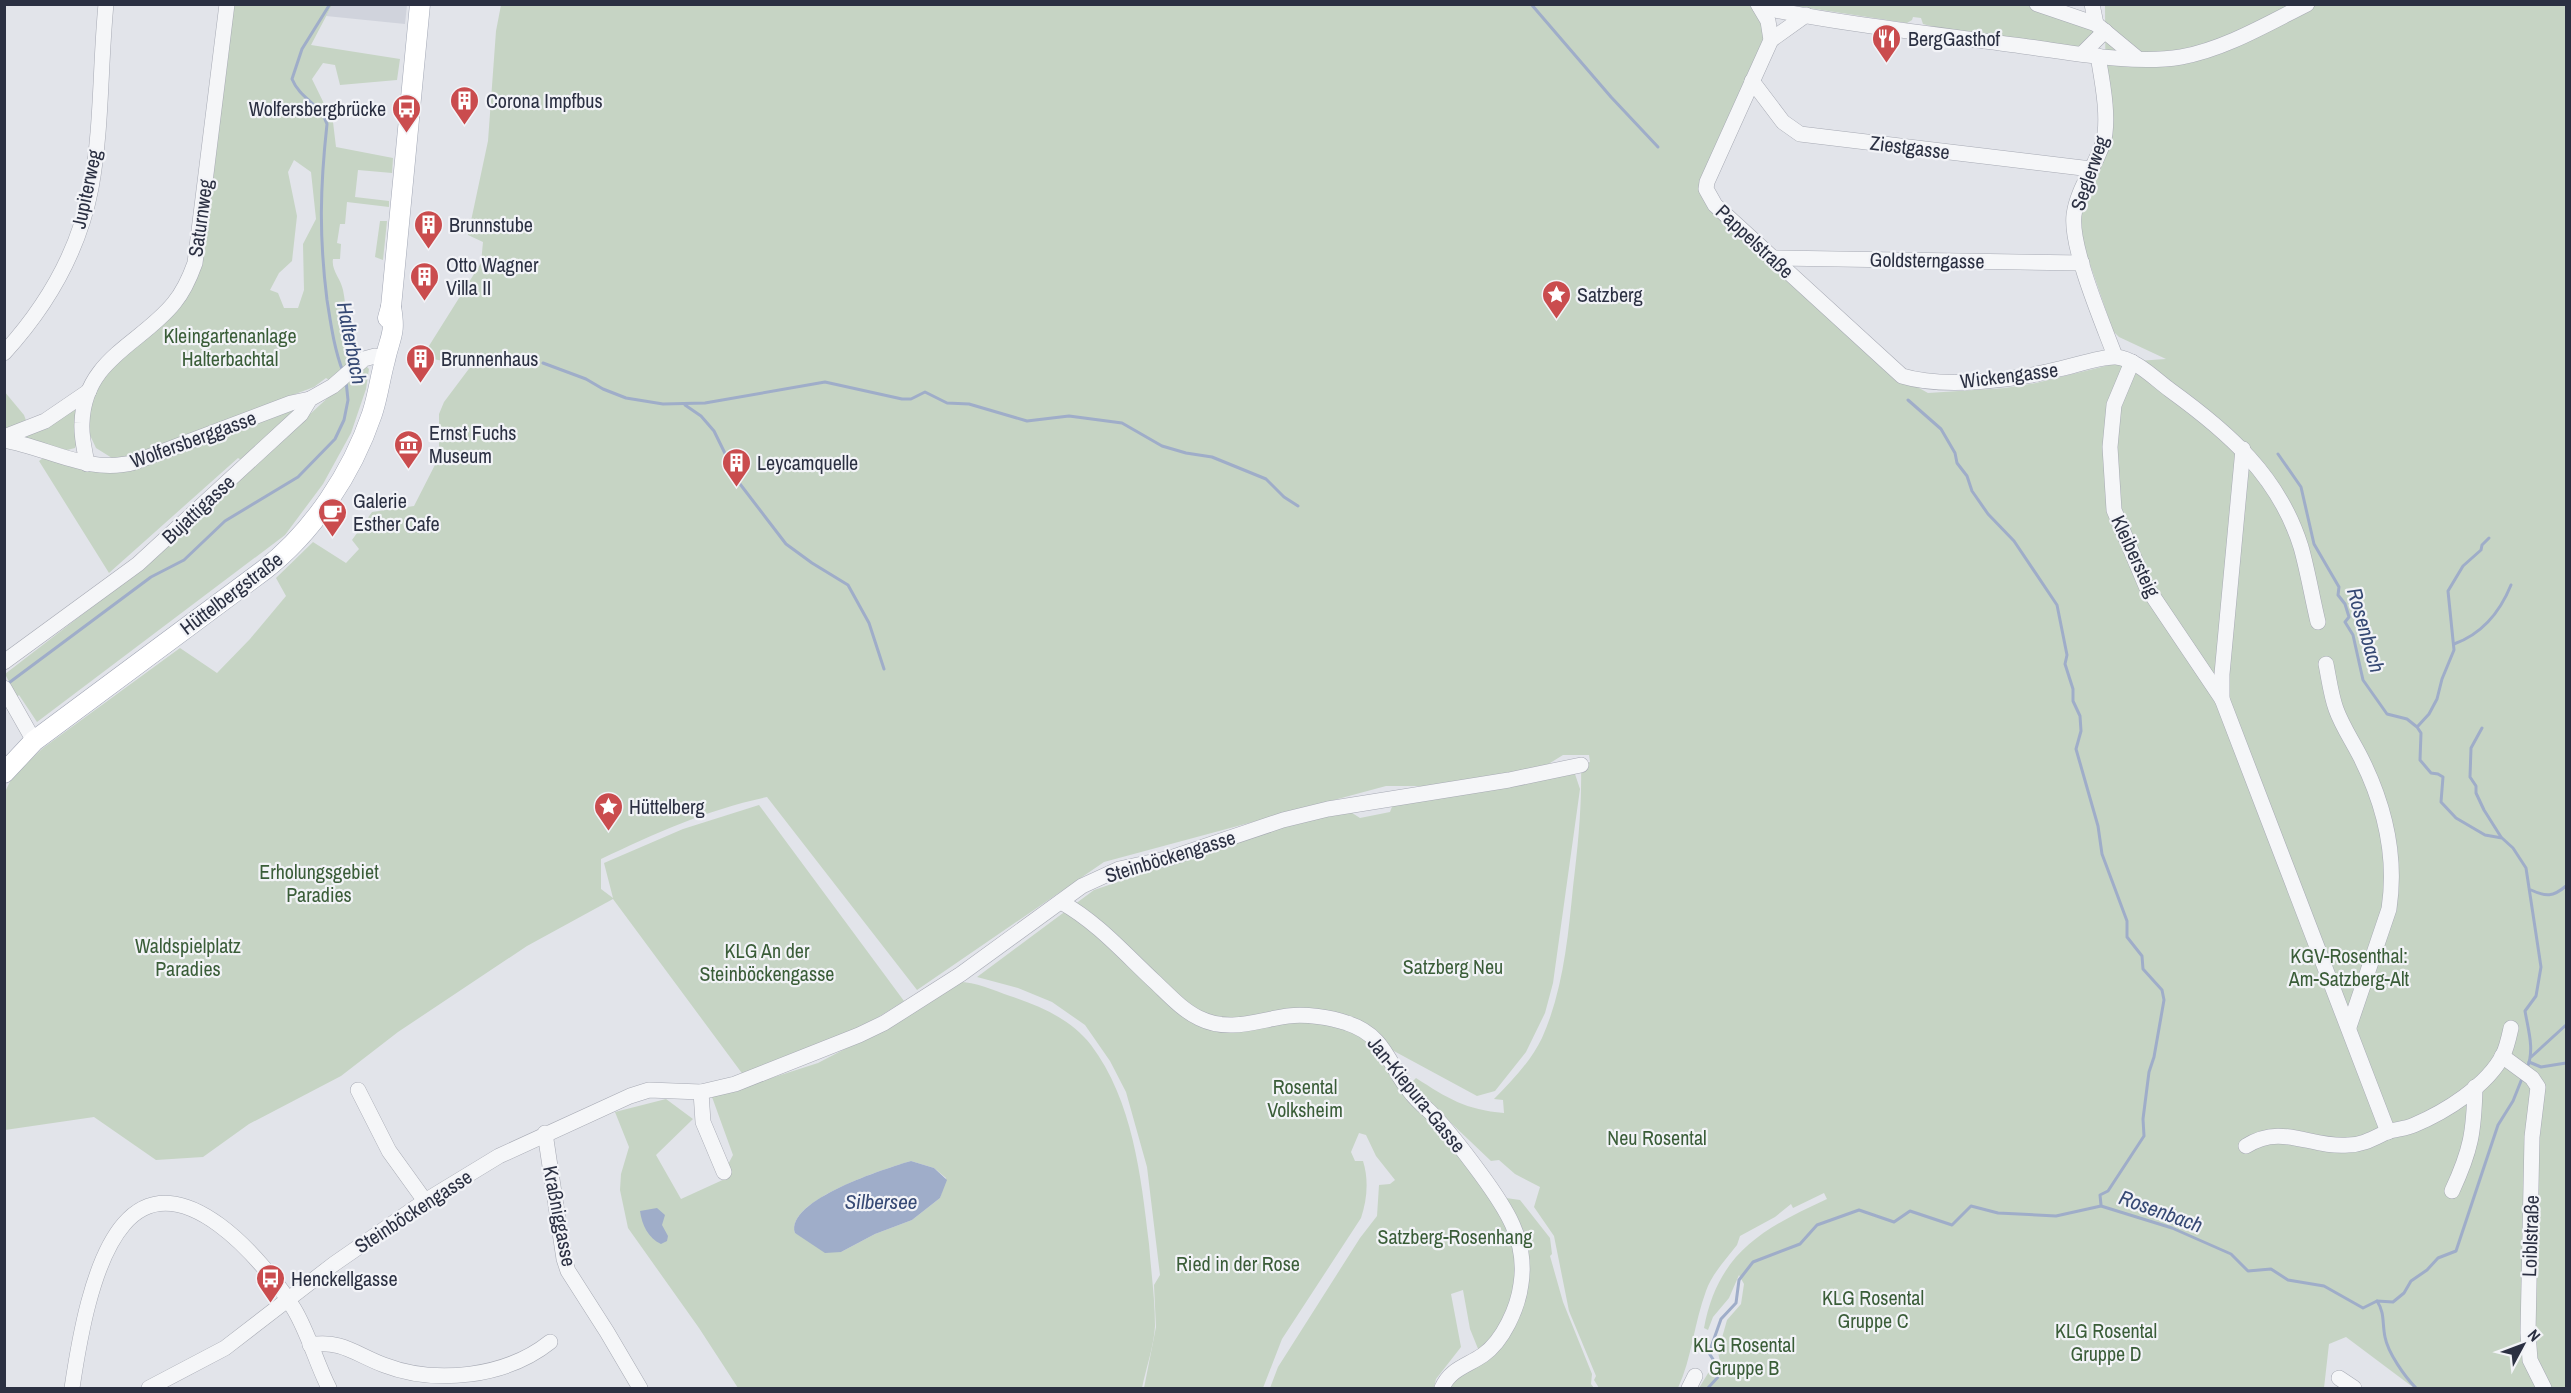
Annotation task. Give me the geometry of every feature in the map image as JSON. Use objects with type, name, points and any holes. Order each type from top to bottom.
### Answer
[{"type":"main road","name":"Hüttelbergstraße","points":[[4,773],[34,741],[270,565],[299,538],[325,504],[357,450],[372,413],[385,358],[383,344],[391,307],[420,4]]},
{"type":"street","name":"Jupiterweg","points":[[4,353],[36,314],[64,269],[84,214],[91,188],[96,145],[106,4]]},
{"type":"street","name":"Saturnweg","points":[[87,464],[82,424],[89,392],[112,357],[173,304],[192,272],[198,243],[227,4]]},
{"type":"street","points":[[2037,4],[2101,28],[2137,58]]},
{"type":"street","points":[[2092,4],[2101,28]]},
{"type":"street","points":[[1759,6],[1806,15],[2082,54],[2171,58],[2196,53],[2249,33],[2307,4]]},
{"type":"street","points":[[1759,6],[1768,21],[1771,40]]},
{"type":"street","name":"Pappelstraße","points":[[1806,15],[1771,40],[1717,156],[1706,189],[1715,205],[1902,376]]},
{"type":"street","points":[[2082,54],[2101,28]]},
{"type":"street","name":"Seglerweg","points":[[2098,56],[2103,82],[2105,124],[2103,142],[2074,214],[2074,228],[2082,263],[2115,357]]},
{"type":"street","name":"Ziestgasse","points":[[1752,81],[1783,122],[1800,134],[2091,169]]},
{"type":"street","name":"Goldsterngasse","points":[[1773,258],[2082,263]]},
{"type":"street","name":"Bujattigasse","points":[[4,662],[138,564],[301,414],[310,399],[333,386],[359,363],[370,357],[385,358]]},
{"type":"street","points":[[2115,357],[2132,362],[2181,398],[2243,449],[2268,479],[2292,523],[2301,547],[2318,622]]},
{"type":"street","name":"Wickengasse","points":[[1902,376],[1924,381],[1965,381],[2036,375],[2115,357]]},
{"type":"street","name":"Kleibersteig","points":[[2132,362],[2114,405],[2110,447],[2114,510],[2146,586],[2222,699]]},
{"type":"street","name":"Saturnweg","points":[[4,438],[45,421],[89,392]]},
{"type":"street","name":"Wolfersberggasse","points":[[4,438],[87,464],[116,466],[135,462],[291,403],[310,399]]},
{"type":"street","points":[[2243,449],[2222,674],[2222,699],[2388,1132]]},
{"type":"street","points":[[2326,664],[2336,710],[2363,761],[2383,813],[2391,855],[2389,909],[2349,1027]]},
{"type":"street","points":[[7,693],[34,741]]},
{"type":"street","name":"Steinböckengasse","points":[[149,1389],[225,1348],[361,1244],[425,1201],[499,1156],[630,1096],[649,1090],[701,1092],[761,1075],[884,1023],[961,974],[1094,879],[1119,869],[1170,858],[1311,813],[1509,780],[1581,765]]},
{"type":"street","name":"Jan-Kiepura-Gasse","points":[[1061,902],[1089,920],[1176,1002],[1201,1019],[1217,1024],[1239,1026],[1290,1016],[1317,1017],[1342,1021],[1359,1028],[1382,1045],[1411,1094],[1434,1116],[1467,1155],[1502,1202],[1513,1221],[1520,1249],[1521,1285],[1510,1318],[1489,1350],[1452,1372],[1442,1389]]},
{"type":"street","points":[[2246,1146],[2266,1136],[2285,1136],[2348,1146],[2413,1126],[2445,1110],[2475,1087],[2506,1058],[2511,1028]]},
{"type":"street","name":"Loiblstraße","points":[[2506,1058],[2535,1081],[2538,1091],[2532,1137],[2528,1333],[2530,1360],[2544,1389]]},
{"type":"street","points":[[2452,1191],[2467,1158],[2474,1129],[2475,1087]]},
{"type":"street","points":[[358,1090],[389,1151],[425,1201]]},
{"type":"street","points":[[701,1092],[703,1122],[724,1172]]},
{"type":"street","name":"Kraßniggasse","points":[[545,1133],[568,1271],[640,1389]]},
{"type":"street","points":[[72,1389],[93,1286],[112,1242],[123,1224],[137,1212],[154,1204],[189,1209],[206,1215],[224,1227],[248,1251],[288,1300],[328,1389]]},
{"type":"street","points":[[310,1345],[327,1342],[384,1365],[413,1374],[435,1376],[470,1374],[504,1365],[526,1358],[550,1342]]},
{"type":"street","points":[[2339,1378],[2354,1389]]},
{"type":"shaded area","points":[[332,5],[407,5],[405,24],[326,16]]},
{"type":"green space","points":[[233,5],[332,5],[311,45],[400,59],[397,80],[340,85],[335,65],[323,63],[312,79],[333,122],[336,147],[393,158],[392,173],[358,170],[355,197],[389,201],[389,207],[347,202],[345,224],[340,224],[337,243],[341,244],[340,259],[333,259],[333,267],[343,290],[350,341],[360,359],[369,369],[366,389],[351,433],[323,484],[285,535],[37,722],[19,695],[17,697],[5,674],[140,570],[333,393],[329,380],[326,378],[314,387],[122,459],[112,458],[96,448],[88,431],[88,415],[95,392],[110,366],[184,297]],"holes":[[[294,160],[311,172],[316,219],[303,244],[304,290],[298,308],[284,308],[278,293],[270,290],[279,273],[292,261],[297,216],[288,172]]]},
{"type":"green space","points":[[501,5],[1751,5],[1764,28],[1765,41],[1701,181],[1890,372],[1928,393],[2005,388],[2036,383],[2122,362],[2166,359],[2119,337],[2113,331],[2081,238],[2081,215],[2106,151],[2105,5],[2566,5],[2566,1388],[2414,1388],[2346,1337],[2329,1344],[2324,1388],[1699,1388],[1710,1370],[1721,1367],[1718,1352],[1727,1320],[1741,1304],[1744,1284],[1739,1275],[1729,1298],[1713,1317],[1708,1330],[1704,1328],[1720,1280],[1746,1247],[1782,1221],[1827,1199],[1824,1193],[1793,1208],[1791,1204],[1775,1217],[1740,1236],[1737,1245],[1706,1291],[1687,1365],[1678,1388],[1599,1388],[1569,1311],[1554,1236],[1534,1207],[1540,1187],[1515,1174],[1499,1160],[1491,1161],[1410,1084],[1416,1078],[1457,1102],[1479,1109],[1504,1113],[1503,1100],[1494,1099],[1521,1070],[1538,1046],[1549,1020],[1560,983],[1567,945],[1578,841],[1581,765],[1590,762],[1589,755],[1563,755],[1542,768],[1434,786],[1386,786],[1104,862],[917,990],[767,797],[745,802],[682,823],[601,859],[601,889],[613,898],[604,863],[683,829],[759,805],[904,1001],[864,1026],[744,1076],[613,899],[527,946],[398,1032],[341,1076],[249,1124],[203,1157],[156,1160],[94,1117],[5,1130],[6,790],[12,777],[43,748],[180,648],[217,673],[250,639],[286,596],[276,578],[313,542],[346,563],[359,549],[352,540],[372,512],[414,506],[439,457],[439,414],[444,402],[471,366],[422,357],[481,263],[483,242],[468,235],[488,141],[496,31]]},
{"type":"green space","points":[[1789,5],[2027,5],[2091,26],[2095,34],[2077,48],[1939,28],[1923,24],[1921,18],[1913,17],[1907,23]]},
{"type":"green space","points":[[380,221],[387,221],[383,260],[375,257]]},
{"type":"green space","points":[[4,391],[24,415],[27,423],[9,429],[5,428]]},
{"type":"green space","points":[[77,404],[78,440],[75,448],[67,450],[22,437]]},
{"type":"green space","name":"Kleingartenanlage Halterbachtal","points":[[292,411],[293,413],[243,461],[238,458],[109,573],[39,461],[46,456],[86,468]]},
{"type":"green space","points":[[1575,774],[1580,789],[1553,983],[1545,1013],[1526,1052],[1495,1091],[1477,1096],[1392,1050],[1355,1020],[1310,1021],[1343,1026],[1364,1036],[1492,1196],[1520,1200],[1550,1238],[1552,1254],[1550,1256],[1563,1302],[1592,1374],[1591,1384],[1594,1388],[1448,1388],[1453,1380],[1483,1361],[1470,1329],[1463,1290],[1451,1294],[1461,1347],[1436,1379],[1434,1388],[1270,1388],[1278,1367],[1360,1238],[1377,1216],[1379,1185],[1390,1184],[1395,1180],[1376,1156],[1366,1135],[1359,1133],[1351,1152],[1355,1161],[1363,1161],[1366,1175],[1366,1197],[1361,1218],[1282,1339],[1263,1388],[1144,1388],[1156,1327],[1154,1285],[1160,1275],[1147,1167],[1126,1092],[1110,1061],[1085,1025],[1052,1002],[1018,988],[977,977],[1094,890],[1262,833],[1349,811],[1360,818],[1390,812],[1393,804]]},
{"type":"green space","points":[[958,982],[965,982],[1044,1009],[1074,1028],[1091,1045],[1117,1090],[1126,1115],[1142,1192],[1154,1295],[1155,1326],[1142,1388],[738,1388],[699,1328],[628,1228],[620,1190],[621,1174],[629,1147],[615,1112],[666,1099],[693,1119],[656,1155],[681,1199],[727,1178],[724,1172],[733,1155],[712,1097],[818,1063],[889,1026]],"holes":[[[911,1161],[934,1168],[946,1178],[940,1198],[912,1220],[875,1234],[841,1252],[795,1233],[796,1221],[806,1209],[840,1187]]]},
{"type":"water","name":"Silbersee","points":[[911,1161],[934,1168],[947,1180],[940,1198],[912,1220],[875,1234],[841,1252],[825,1253],[795,1233],[796,1221],[806,1209],[821,1198],[861,1178]]},
{"type":"water","points":[[657,1208],[665,1215],[662,1225],[668,1236],[667,1241],[661,1244],[646,1230],[640,1211]]},
{"type":"waterway","name":"Halterbach","points":[[330,4],[302,49],[292,79],[300,92],[321,112],[327,124],[322,191],[323,255],[331,327],[343,372]]},
{"type":"waterway","points":[[1531,4],[1611,97],[1658,147]]},
{"type":"waterway","points":[[543,363],[586,379],[626,398],[663,404],[705,403],[825,382],[902,399],[911,399],[925,392],[947,403],[969,404],[1027,421],[1069,416],[1122,423],[1162,446],[1212,457],[1266,479],[1284,497],[1298,506]]},
{"type":"waterway","name":"Halterbach","points":[[6,685],[151,577],[184,560],[225,521],[298,477],[335,439],[344,420],[348,400],[346,381]]},
{"type":"waterway","points":[[1908,400],[1941,429],[1955,453],[1957,463],[1967,476],[1972,491],[1988,514],[2014,541],[2057,605],[2067,655],[2065,664],[2073,689],[2073,701],[2080,716],[2081,731],[2076,749],[2098,826],[2102,854],[2127,921],[2127,937],[2142,956],[2143,969],[2162,990],[2164,1000],[2154,1057],[2149,1072],[2143,1119],[2144,1136],[2108,1191],[2100,1195],[2101,1205]]},
{"type":"waterway","points":[[685,405],[701,416],[714,431],[740,484],[786,544],[848,585],[869,623],[884,669]]},
{"type":"waterway","name":"Rosenbach","points":[[2278,454],[2301,487],[2314,544],[2339,587],[2338,595],[2345,604],[2349,617],[2345,622],[2353,635],[2363,680],[2387,714],[2407,719],[2421,733],[2420,760],[2431,773],[2443,777],[2441,802],[2456,818],[2485,835],[2502,838],[2513,848],[2526,868],[2541,967],[2536,996],[2525,1011],[2531,1047],[2527,1068]]},
{"type":"waterway","points":[[2418,726],[2429,714],[2437,699],[2442,679],[2454,650],[2448,591],[2463,566],[2481,550],[2482,545],[2489,538]]},
{"type":"waterway","points":[[2454,644],[2464,640],[2489,621],[2496,613],[2511,585]]},
{"type":"waterway","points":[[2482,728],[2471,748],[2470,777],[2476,786],[2476,793],[2484,810],[2501,837]]},
{"type":"waterway","points":[[2531,890],[2549,895],[2566,886]]},
{"type":"waterway","points":[[2531,1057],[2566,1025]]},
{"type":"waterway","name":"Rosenbach","points":[[2529,1062],[2541,1067],[2566,1063]]},
{"type":"waterway","name":"Rosenbach","points":[[1708,1388],[1718,1377],[1716,1364],[1709,1353],[1721,1319],[1736,1303],[1739,1280],[1753,1262],[1800,1244],[1817,1225],[1859,1210],[1894,1222],[1910,1211],[1952,1225],[1971,1206],[1998,1213],[2056,1216],[2101,1206],[2172,1228],[2231,1254],[2248,1271],[2271,1269],[2288,1280],[2324,1286],[2363,1308],[2377,1301],[2393,1302],[2404,1293],[2411,1281],[2427,1270],[2438,1258],[2456,1251],[2498,1125],[2513,1101],[2523,1076]]},
{"type":"waterway","points":[[2377,1301],[2383,1318],[2385,1337],[2393,1357],[2416,1388]]},
{"type":"place","name":"BergGasthof","points":[[1887,64]]},
{"type":"place","name":"Corona Impfbus","points":[[465,126]]},
{"type":"place","name":"Wolfersbergbrücke","points":[[407,134]]},
{"type":"place","name":"Brunnstube","points":[[428,250]]},
{"type":"place","name":"Otto Wagner Villa II","points":[[425,302]]},
{"type":"place","name":"Satzberg","points":[[1556,320]]},
{"type":"place","name":"Brunnenhaus","points":[[420,384]]},
{"type":"place","name":"Ernst Fuchs Museum","points":[[408,470]]},
{"type":"place","name":"Leycamquelle","points":[[736,488]]},
{"type":"place","name":"Galerie Esther Cafe","points":[[332,538]]},
{"type":"place","name":"Hüttelberg","points":[[608,832]]},
{"type":"place","name":"Henckellgasse","points":[[270,1304]]},
{"type":"park label","name":"Erholungsgebiet Paradies","points":[[319,882]]},
{"type":"park label","name":"Waldspielplatz Paradies","points":[[188,956]]},
{"type":"park label","name":"KLG An der Steinböckengasse","points":[[767,962]]},
{"type":"park label","name":"Satzberg Neu","points":[[1453,966]]},
{"type":"park label","name":"KGV-Rosenthal: Am-Satzberg-Alt","points":[[2349,966]]},
{"type":"park label","name":"Rosental Volksheim","points":[[1305,1098]]},
{"type":"park label","name":"Neu Rosental","points":[[1657,1137]]},
{"type":"park label","name":"Satzberg-Rosenhang","points":[[1455,1236]]},
{"type":"park label","name":"Ried in der Rose","points":[[1238,1263]]},
{"type":"park label","name":"KLG Rosental Gruppe C","points":[[1873,1308]]},
{"type":"park label","name":"KLG Rosental Gruppe D","points":[[2106,1342]]},
{"type":"park label","name":"KLG Rosental Gruppe B","points":[[1744,1356]]}]
